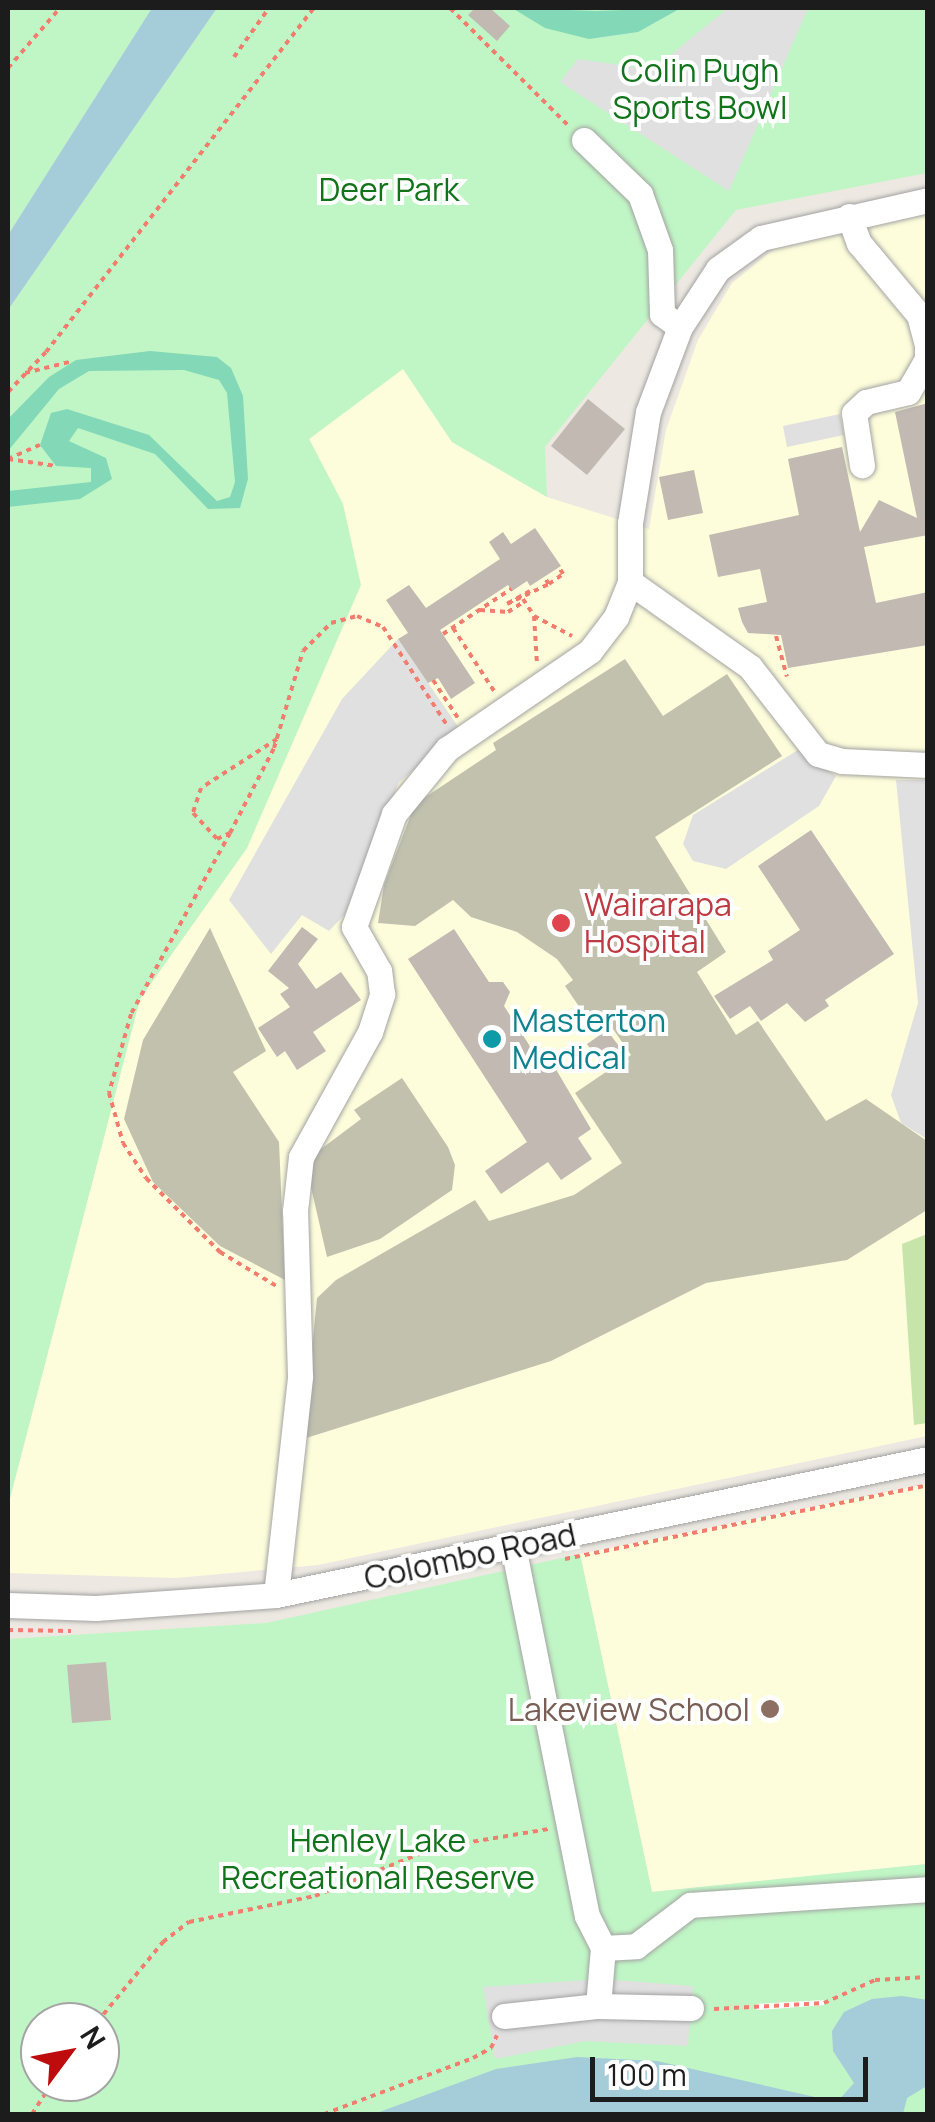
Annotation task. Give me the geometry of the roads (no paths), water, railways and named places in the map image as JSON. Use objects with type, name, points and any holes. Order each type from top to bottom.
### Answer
[{"type":"street","points":[[584,140],[640,194],[660,250],[662,314],[680,327]]},
{"type":"street","points":[[276,1594],[300,1376],[300,1157],[370,1032],[382,994],[379,971],[354,927],[394,814],[422,772],[464,738],[590,651],[630,582],[630,523],[648,412],[680,327],[718,269],[745,245],[849,216],[928,200]]},
{"type":"street","points":[[849,216],[859,243],[923,314],[927,344],[923,369],[908,392],[866,402],[854,413],[862,465]]},
{"type":"street","points":[[630,582],[750,667],[818,754],[842,762],[928,765]]},
{"type":"street","name":"Colombo Road","points":[[8,1606],[96,1608],[276,1594],[928,1459]]},
{"type":"street","points":[[513,1546],[588,1916],[604,1948],[598,2006]]},
{"type":"street","points":[[604,1948],[636,1946],[690,1904],[928,1889]]},
{"type":"street","points":[[504,2016],[598,2006],[691,2008]]},
{"type":"water","points":[[152,8],[217,8],[8,310],[8,235]]},
{"type":"water","points":[[902,1996],[928,2000],[927,2086],[907,2098],[903,2114],[374,2114],[496,2069],[577,2057],[657,2061],[837,2102],[854,2083],[833,2051],[832,2031],[844,2012],[872,1999]]},
{"type":"place","name":"Wairarapa Hospital","points":[[561,923]]},
{"type":"place","name":"Masterton Medical","points":[[492,1039]]},
{"type":"place","name":"Lakeview School","points":[[770,1709]]},
{"type":"park label","name":"Colin Pugh Sports Bowl","points":[[700,90]]},
{"type":"park label","name":"Deer Park","points":[[389,189]]},
{"type":"park label","name":"Henley Lake Recreational Reserve","points":[[378,1860]]}]
